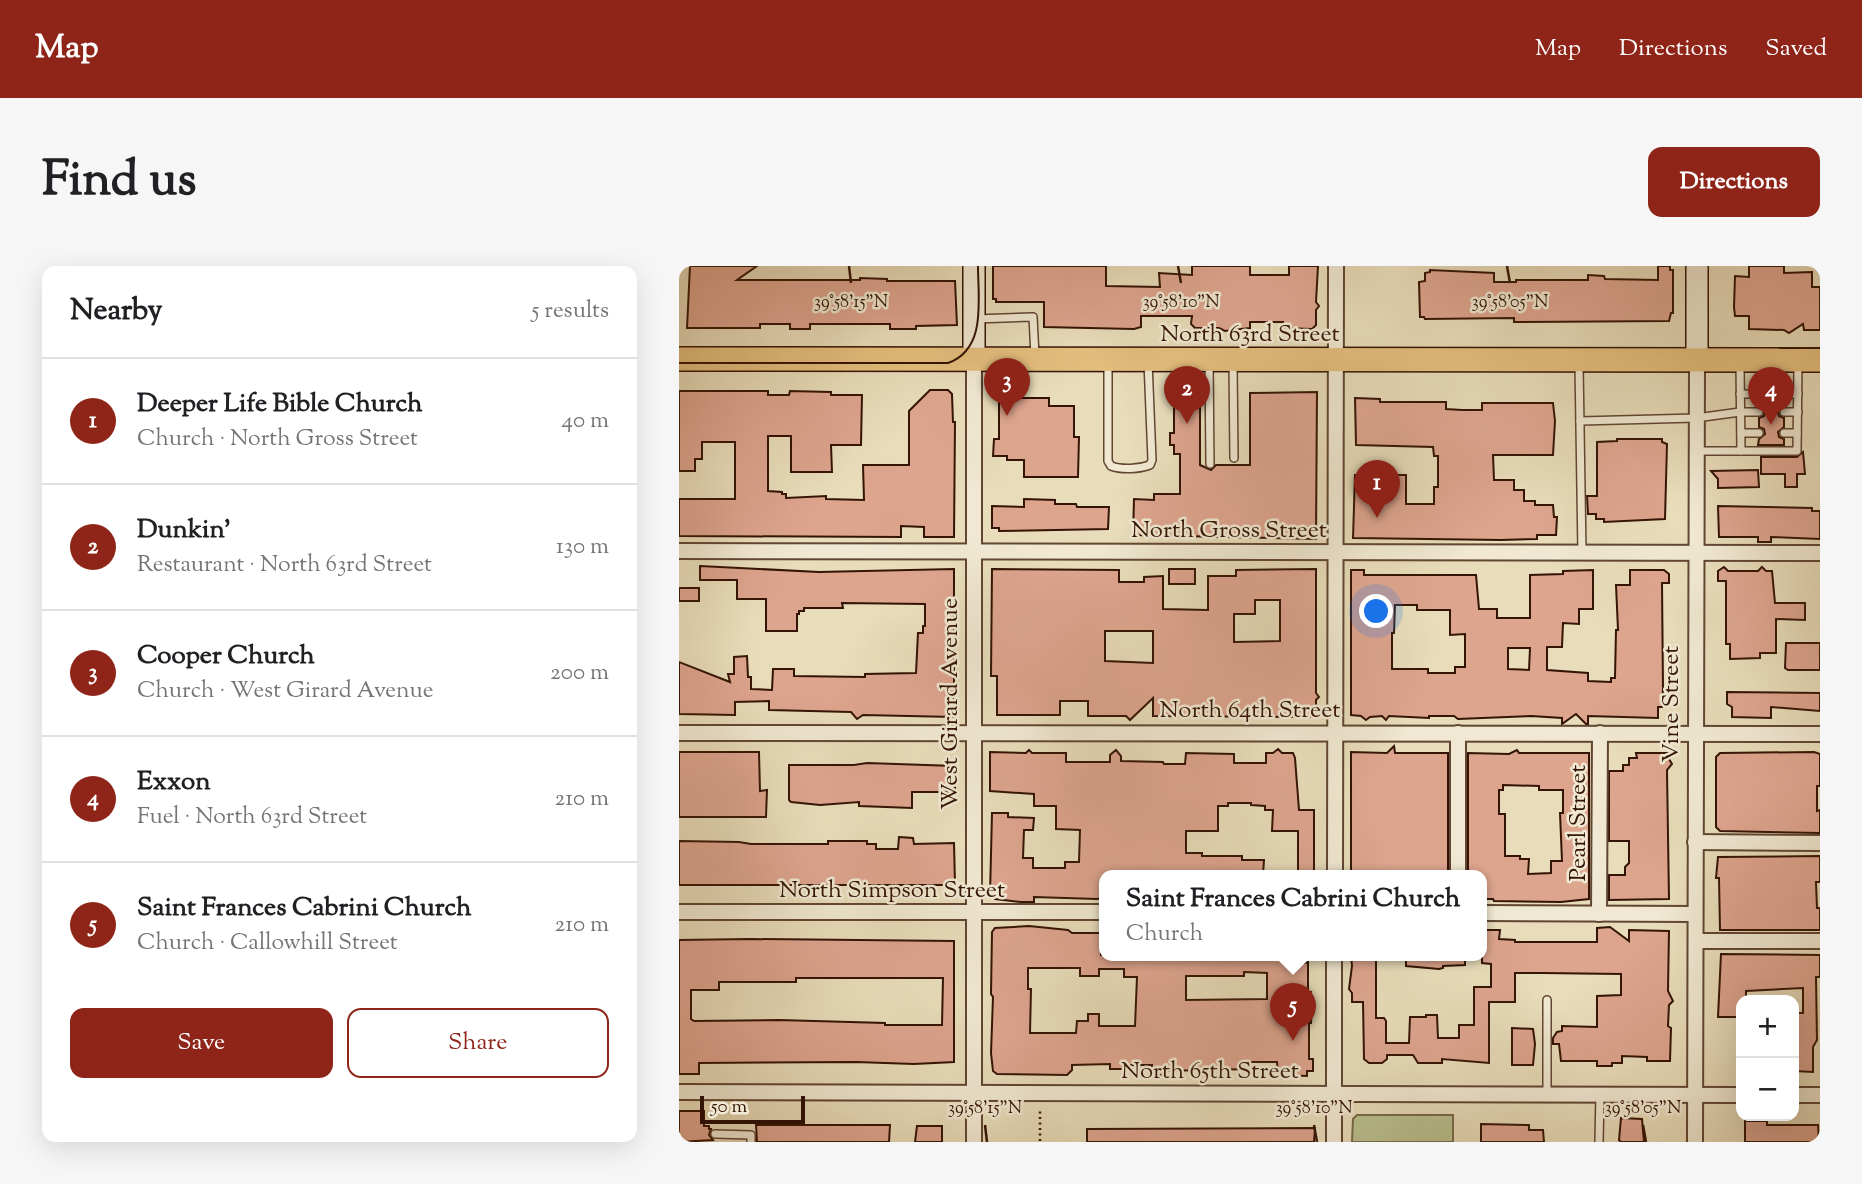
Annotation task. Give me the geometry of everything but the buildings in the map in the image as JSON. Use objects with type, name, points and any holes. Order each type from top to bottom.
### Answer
[{"type":"main road","name":"North 63rd Street","points":[[679,359],[1809,360]]},
{"type":"street","name":"West Girard Avenue","points":[[974,266],[974,1142]]},
{"type":"street","points":[[1335,870],[1336,266]]},
{"type":"street","name":"Vine Street","points":[[1695,1142],[1697,266]]},
{"type":"street","name":"North Gross Street","points":[[679,551],[1820,553]]},
{"type":"street","name":"North 64th Street","points":[[679,733],[1820,734]]},
{"type":"street","points":[[1458,733],[1458,870]]},
{"type":"street","name":"Pearl Street","points":[[1599,914],[1600,733]]},
{"type":"street","points":[[1695,842],[1820,843]]},
{"type":"street","name":"North Simpson Street","points":[[679,912],[1099,912]]},
{"type":"street","points":[[1487,913],[1695,914]]},
{"type":"street","points":[[1696,941],[1820,941]]},
{"type":"street","points":[[1334,961],[1334,1142]]},
{"type":"street","name":"North 65th Street","points":[[679,1092],[1736,1095]]},
{"type":"street","points":[[1799,1095],[1820,1095]]},
{"type":"lane","points":[[974,319],[1033,317],[1035,359]]},
{"type":"lane","points":[[1108,359],[1108,461],[1111,466],[1117,468],[1145,467],[1150,465],[1152,460],[1148,359]]},
{"type":"lane","points":[[1209,359],[1210,464]]},
{"type":"lane","points":[[1233,359],[1234,458]]},
{"type":"lane","points":[[1579,360],[1582,553]]},
{"type":"lane","points":[[1740,360],[1741,451]]},
{"type":"lane","points":[[1697,451],[1797,451],[1798,394],[1809,360]]},
{"type":"lane","points":[[1740,394],[1798,394]]},
{"type":"lane","points":[[1580,421],[1696,418],[1759,412]]},
{"type":"lane","points":[[1784,412],[1798,412]]},
{"type":"lane","points":[[1741,433],[1759,433]]},
{"type":"lane","points":[[1784,433],[1797,433]]},
{"type":"lane","points":[[1547,1000],[1547,1094]]},
{"type":"lane","points":[[1599,1142],[1600,1094]]},
{"type":"lane","points":[[715,1134],[751,1135],[751,1142]]},
{"type":"path","points":[[1040,1109],[1040,1141]]},
{"type":"green space","points":[[1357,1115],[1453,1115],[1453,1142],[1352,1142],[1353,1119]]},
{"type":"tram line","points":[[679,363],[948,363],[969,347],[975,335],[979,308],[978,266]]},
{"type":"place","name":"Cooper Church","points":[[1007,416]]},
{"type":"place","name":"Dunkin'","points":[[1187,424]]},
{"type":"place","name":"Exxon","points":[[1771,425]]},
{"type":"place","name":"Deeper Life Bible Church","points":[[1377,518]]},
{"type":"place","name":"Saint Frances Cabrini Church","points":[[1293,1041]]}]
